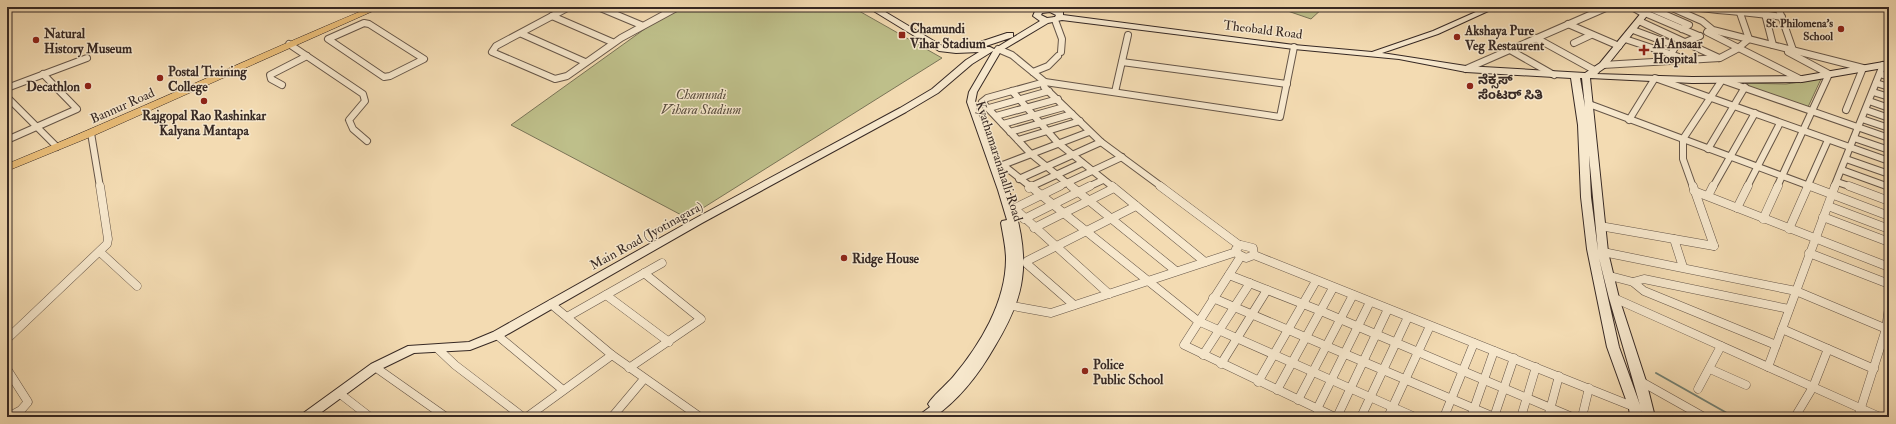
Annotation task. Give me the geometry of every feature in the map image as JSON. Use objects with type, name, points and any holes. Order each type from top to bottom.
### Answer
[{"type":"main road","name":"Bannur Road","points":[[7,168],[91,133],[342,21],[378,7]]},
{"type":"main road","points":[[871,7],[939,47],[956,51],[994,49],[1046,13]]},
{"type":"main road","points":[[1367,54],[1394,48],[1493,7]]},
{"type":"main road","points":[[1884,7],[1889,8]]},
{"type":"main road","points":[[1646,12],[1633,30],[1603,65],[1590,76],[1589,104],[1603,252],[1610,276],[1614,298],[1652,416]]},
{"type":"main road","name":"Theobald Road","points":[[1046,13],[1294,46],[1399,57],[1466,69],[1554,75],[1575,78]]},
{"type":"main road","name":"Kyathamaranahalli Road","points":[[925,417],[939,408],[968,379],[1001,326],[1011,271],[1011,248],[1004,215],[965,101],[967,91],[994,49],[1010,35],[1046,13]]},
{"type":"main road","points":[[939,47],[973,47],[1010,35]]},
{"type":"main road","name":"Kyathamaranahalli Road","points":[[994,49],[973,92],[971,102],[999,166],[1012,210],[1018,250],[1018,272],[1005,304]]},
{"type":"main road","name":"Main Road (Jyotinagara)","points":[[306,417],[375,367],[412,349],[438,349],[475,345],[497,335],[903,110],[935,91],[969,62],[994,49]]},
{"type":"main road","name":"Theobald Road","points":[[1367,54],[1467,75],[1575,78],[1590,76],[1722,80],[1800,79],[1886,64]]},
{"type":"main road","points":[[1575,78],[1583,126],[1586,197],[1594,258],[1613,347],[1636,412]]},
{"type":"street","points":[[569,7],[522,34],[496,46],[492,52],[555,79],[566,76],[612,42],[641,25],[676,8]]},
{"type":"street","points":[[598,7],[641,25]]},
{"type":"street","points":[[666,7],[676,8]]},
{"type":"street","points":[[1466,69],[1608,7]]},
{"type":"street","points":[[1632,7],[1699,36]]},
{"type":"street","points":[[1670,7],[1702,22],[1710,31],[1800,79]]},
{"type":"street","points":[[1691,7],[1740,13],[1748,12],[1782,17]]},
{"type":"street","points":[[1778,7],[1793,50]]},
{"type":"street","points":[[1646,12],[1685,42],[1720,58]]},
{"type":"street","points":[[1033,72],[1048,66],[1059,54],[1062,39],[1046,13]]},
{"type":"street","points":[[1740,13],[1749,39]]},
{"type":"street","points":[[1763,219],[1829,74],[1774,45],[1765,14]]},
{"type":"street","points":[[552,16],[612,42]]},
{"type":"street","points":[[342,21],[352,28]]},
{"type":"street","points":[[368,23],[424,59],[390,76],[384,77],[328,39],[342,32],[368,23]]},
{"type":"street","points":[[1568,24],[1619,46]]},
{"type":"street","points":[[332,26],[342,32]]},
{"type":"street","points":[[1633,30],[1676,46]]},
{"type":"street","points":[[1671,54],[1676,46],[1710,31],[1774,45],[1862,68],[1846,110]]},
{"type":"street","points":[[522,34],[585,62]]},
{"type":"street","points":[[1114,92],[1128,35]]},
{"type":"street","points":[[1574,43],[1591,35]]},
{"type":"street","points":[[1536,38],[1590,76]]},
{"type":"street","points":[[1625,39],[1692,61]]},
{"type":"street","points":[[1603,65],[1692,61],[1720,58],[1740,48],[1749,39]]},
{"type":"street","points":[[289,44],[364,94],[365,101],[349,120],[350,124],[357,133],[367,141]]},
{"type":"street","points":[[1176,271],[1031,154],[982,102],[985,99],[1045,82],[1280,117],[1294,46]]},
{"type":"street","points":[[994,49],[1012,55],[1045,82]]},
{"type":"street","points":[[1510,50],[1554,75]]},
{"type":"street","points":[[282,85],[272,79],[270,75],[307,56]]},
{"type":"street","points":[[7,88],[87,58]]},
{"type":"street","points":[[1122,62],[1287,84]]},
{"type":"street","points":[[1768,367],[1814,239],[1876,83],[1886,64]]},
{"type":"street","points":[[7,140],[77,109],[43,74]]},
{"type":"street","points":[[1880,74],[1889,77]]},
{"type":"street","points":[[1629,120],[1655,78],[1889,161]]},
{"type":"street","points":[[1600,226],[1714,246],[1683,159],[1683,139],[1722,80],[1889,138]]},
{"type":"street","points":[[1045,82],[1044,87],[1058,99],[1089,132],[1246,258],[1254,255],[1388,310],[1589,388],[1636,412],[1652,416]]},
{"type":"street","points":[[1876,83],[1889,87]]},
{"type":"street","points":[[1708,149],[1745,87]]},
{"type":"street","points":[[1012,91],[1058,143],[1205,262]]},
{"type":"street","points":[[989,108],[1049,91]]},
{"type":"street","points":[[1873,92],[1889,97]]},
{"type":"street","points":[[7,97],[57,146]]},
{"type":"street","points":[[996,116],[1058,99]]},
{"type":"street","points":[[1869,101],[1889,108]]},
{"type":"street","points":[[1589,104],[1889,216]]},
{"type":"street","points":[[1003,124],[1064,107]]},
{"type":"street","points":[[1866,110],[1889,118]]},
{"type":"street","points":[[1708,196],[1755,113]]},
{"type":"street","points":[[1010,132],[1072,114]]},
{"type":"street","points":[[1862,119],[1889,128]]},
{"type":"street","points":[[1018,140],[1080,122]]},
{"type":"street","points":[[1737,208],[1780,123]]},
{"type":"street","points":[[999,166],[1089,132]]},
{"type":"street","points":[[7,339],[107,244],[108,239],[91,133]]},
{"type":"street","points":[[1854,138],[1889,150]]},
{"type":"street","points":[[1789,229],[1828,140]]},
{"type":"street","points":[[1018,179],[1101,142]]},
{"type":"street","points":[[1109,294],[1012,210],[1122,158]]},
{"type":"street","points":[[1846,158],[1889,174]]},
{"type":"street","points":[[1029,188],[1082,163]]},
{"type":"street","points":[[999,166],[1052,205],[1198,321],[1415,417]]},
{"type":"street","points":[[1842,170],[1889,187]]},
{"type":"street","points":[[1024,219],[1104,180]]},
{"type":"street","points":[[1837,182],[1889,201]]},
{"type":"street","points":[[1034,228],[1114,188]]},
{"type":"street","points":[[1694,191],[1889,268]]},
{"type":"street","points":[[1074,305],[1026,262],[1136,206]]},
{"type":"street","points":[[1828,206],[1889,229]]},
{"type":"street","points":[[1823,217],[1889,242]]},
{"type":"street","points":[[1674,239],[1683,267]]},
{"type":"street","points":[[1005,304],[1051,313],[1239,251],[1250,246],[1255,251],[1254,255]]},
{"type":"street","points":[[1239,251],[1229,275],[1184,343],[1187,348],[1336,417],[1388,310]]},
{"type":"street","points":[[100,252],[137,286]]},
{"type":"street","points":[[1603,252],[1796,291],[1887,329]]},
{"type":"street","points":[[1809,254],[1889,284]]},
{"type":"street","points":[[567,317],[662,263]]},
{"type":"street","points":[[630,368],[701,319],[644,273]]},
{"type":"street","points":[[1229,275],[1321,311],[1339,320],[1484,379],[1526,398],[1549,413],[1572,417]]},
{"type":"street","points":[[1610,276],[1634,282],[1644,291],[1776,345]]},
{"type":"street","points":[[1634,282],[1644,279],[1789,309]]},
{"type":"street","points":[[1258,382],[1316,281]]},
{"type":"street","points":[[1203,355],[1250,283]]},
{"type":"street","points":[[1277,390],[1333,288]]},
{"type":"street","points":[[1221,364],[1267,290]]},
{"type":"street","points":[[606,295],[669,342]]},
{"type":"street","points":[[1298,400],[1353,295]]},
{"type":"street","points":[[1213,298],[1384,369],[1494,417],[1514,358]]},
{"type":"street","points":[[1614,298],[1813,387],[1860,413],[1880,417]]},
{"type":"street","points":[[1317,408],[1370,302]]},
{"type":"street","points":[[551,304],[612,355],[700,417]]},
{"type":"street","points":[[1860,413],[1874,369],[1885,346],[1889,307]]},
{"type":"street","points":[[1361,417],[1408,317]]},
{"type":"street","points":[[1388,417],[1430,326]]},
{"type":"street","points":[[1782,329],[1874,369]]},
{"type":"street","points":[[497,335],[563,390]]},
{"type":"street","points":[[1444,417],[1474,343]]},
{"type":"street","points":[[1698,388],[1710,369],[1721,346]]},
{"type":"street","points":[[438,349],[455,365],[523,417]]},
{"type":"street","points":[[1794,417],[1813,387],[1828,349]]},
{"type":"street","points":[[1471,417],[1494,351]]},
{"type":"street","points":[[527,417],[612,355]]},
{"type":"street","points":[[375,367],[446,417]]},
{"type":"street","points":[[1521,417],[1536,367]]},
{"type":"street","points":[[7,369],[28,402],[20,410],[8,417]]},
{"type":"street","points":[[1710,369],[1746,385]]},
{"type":"street","points":[[1549,413],[1559,376]]},
{"type":"street","points":[[612,417],[644,379]]},
{"type":"street","points":[[1640,381],[1704,417]]},
{"type":"street","points":[[1582,417],[1589,388]]},
{"type":"street","points":[[339,393],[370,417]]},
{"type":"street","points":[[838,417],[863,417]]},
{"type":"green space","name":"Chamundi Vihara Stadium","points":[[684,7],[852,7],[942,58],[687,218],[511,125],[653,23]]},
{"type":"green space","points":[[1276,7],[1324,7],[1311,19]]},
{"type":"green space","points":[[1821,79],[1808,107],[1737,83],[1786,84]]},
{"type":"waterway","points":[[1656,373],[1734,417]]},
{"type":"place","name":"St. Philomena's School","points":[[1841,29]]},
{"type":"place","name":"Chamundi Vihar Stadium","points":[[902,35]]},
{"type":"place","name":"Akshaya Pure Veg Restaurent","points":[[1457,37]]},
{"type":"place","name":"Natural History Museum","points":[[36,40]]},
{"type":"place","name":"Al Ansaar Hospital","points":[[1644,50]]},
{"type":"place","name":"Postal Training College","points":[[160,78]]},
{"type":"place","name":"Decathlon","points":[[88,86]]},
{"type":"place","name":"ನೆಕ್ಸಸ್ ಸೆಂಟರ್ ಸಿತಿ","points":[[1470,86]]},
{"type":"place","name":"Rajgopal Rao Rashinkar Kalyana Mantapa","points":[[204,101]]},
{"type":"place","name":"Ridge House","points":[[844,258]]},
{"type":"place","name":"Police Public School","points":[[1085,371]]}]
